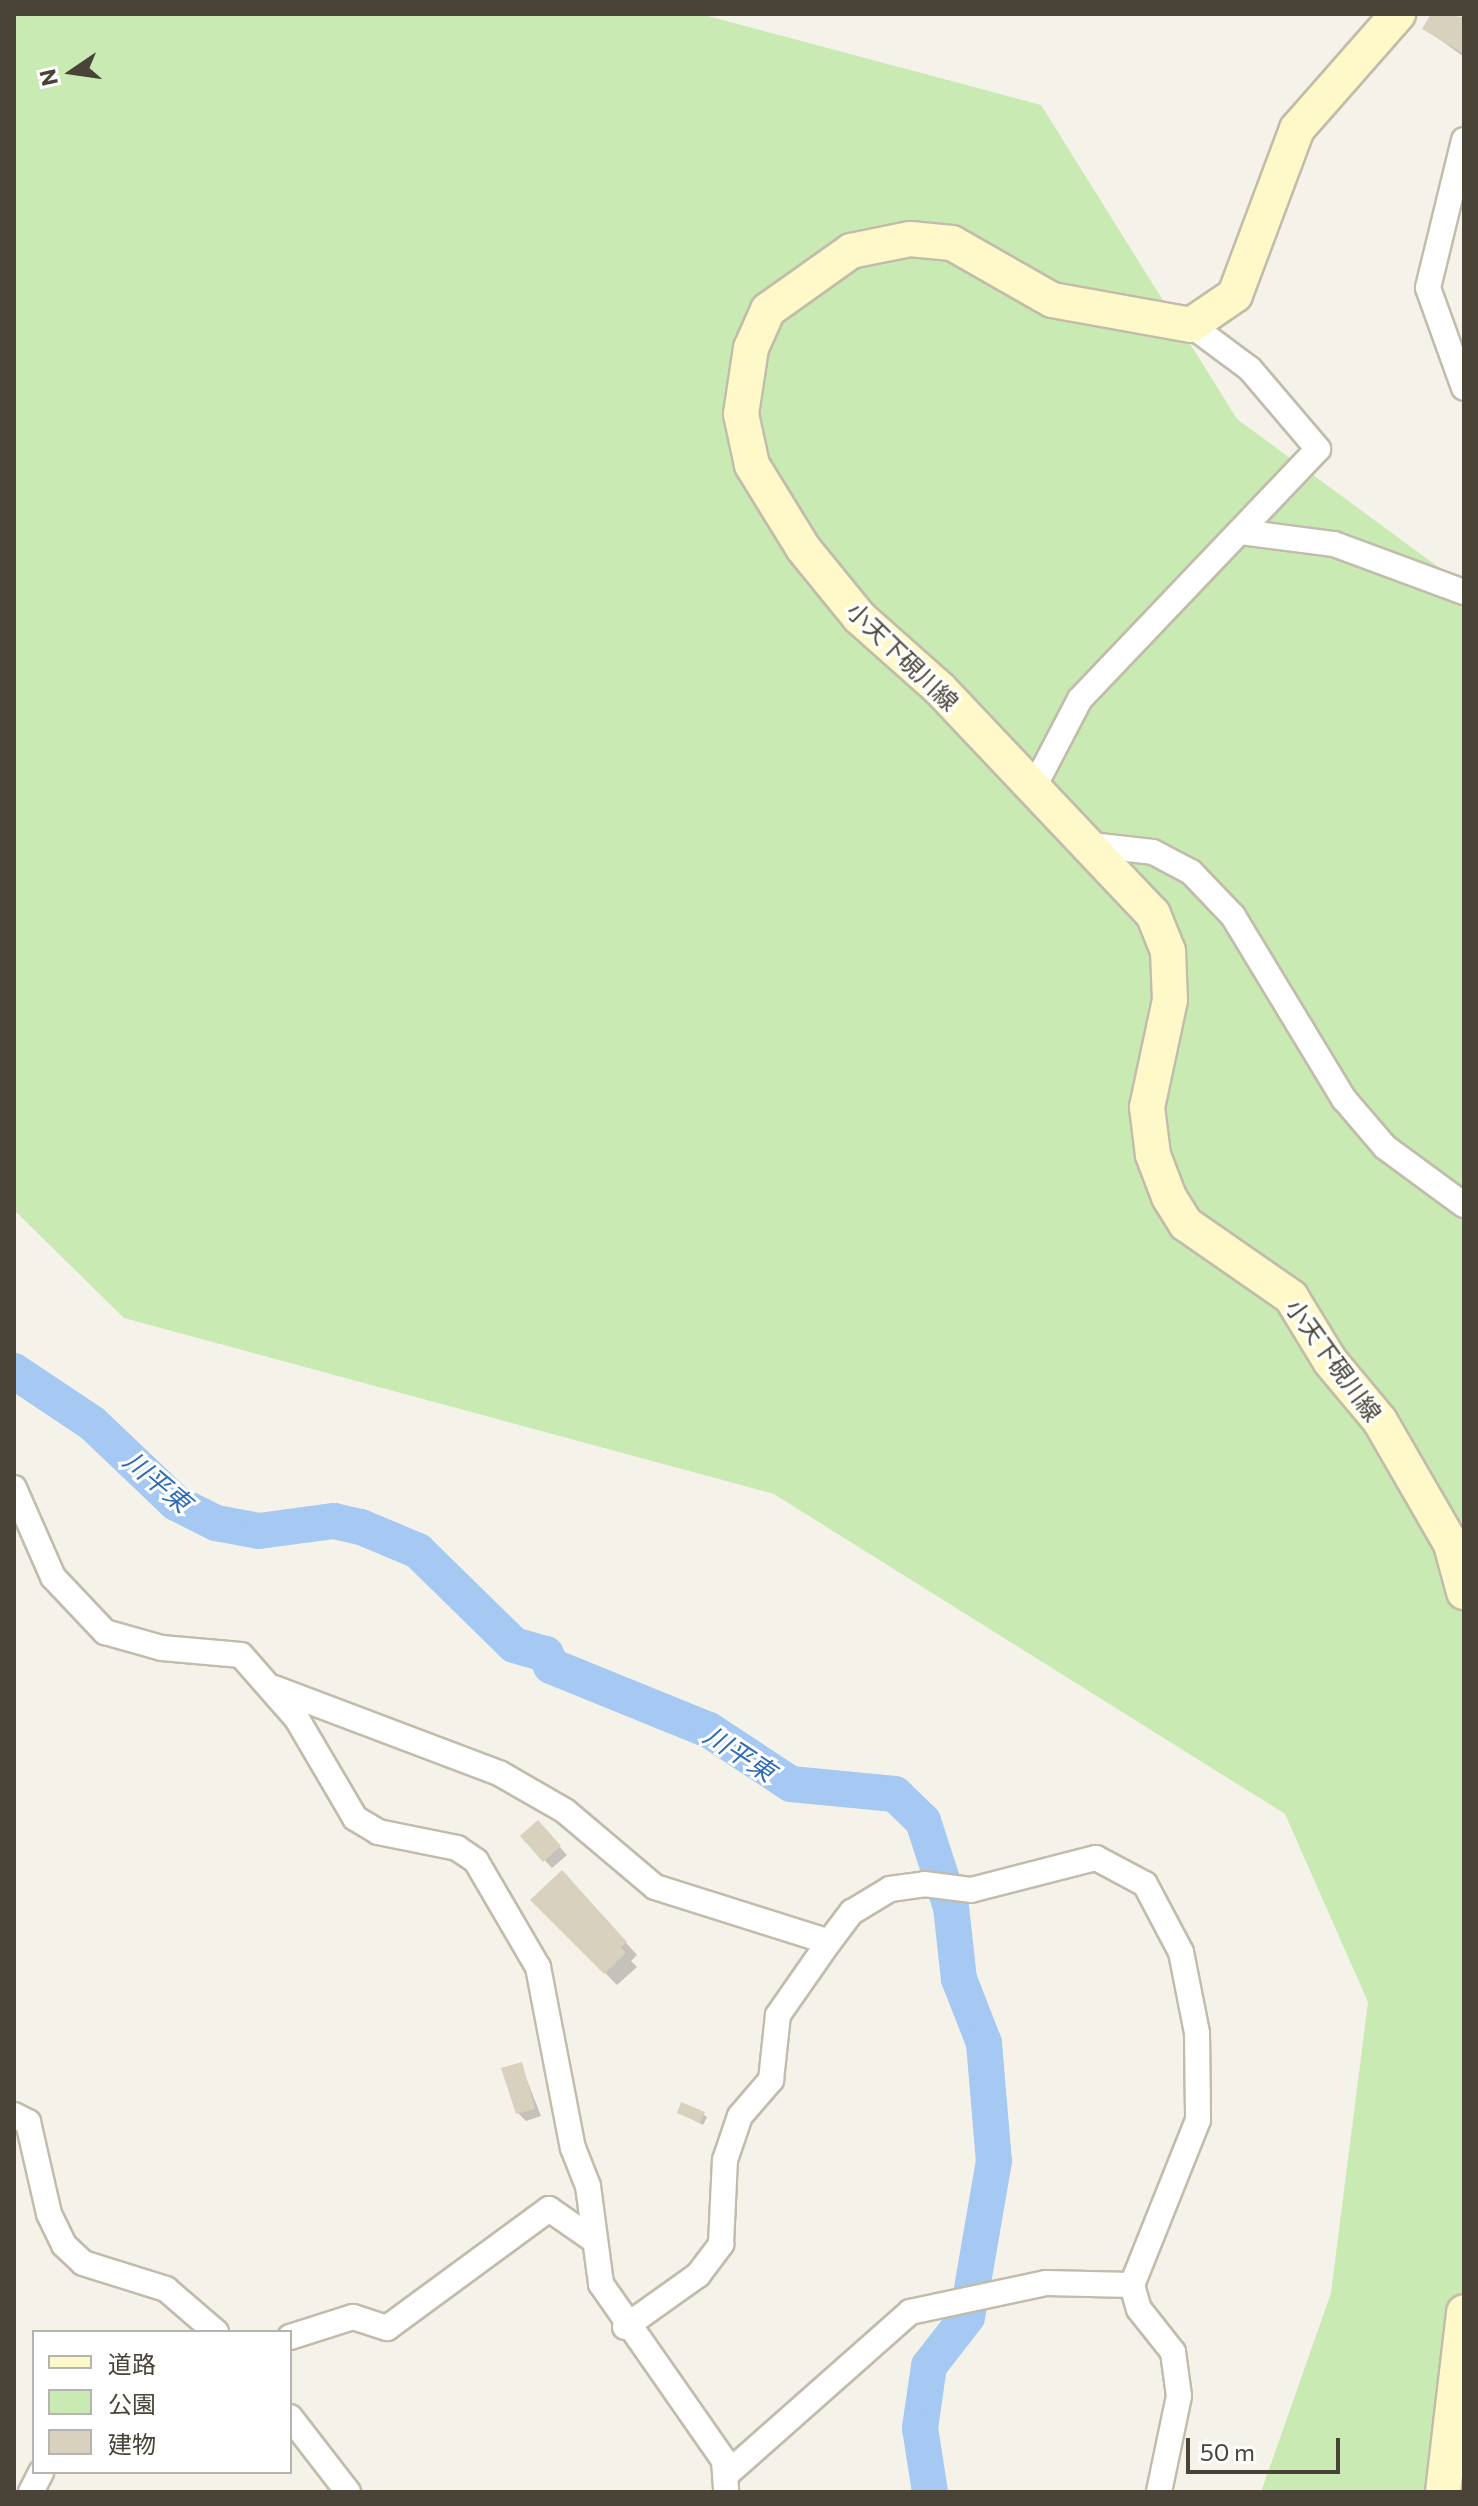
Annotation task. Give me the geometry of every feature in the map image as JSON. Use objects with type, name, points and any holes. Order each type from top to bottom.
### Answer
[{"type":"main road","points":[[1191,325],[1235,295],[1297,129],[1398,14]]},
{"type":"main road","name":"小天下硯川線","points":[[1191,325],[1052,300],[952,243],[910,239],[851,251],[816,272],[768,310],[751,348],[741,414],[752,465],[803,548],[859,617],[1022,777],[1082,844],[1153,914],[1168,951],[1170,1000],[1147,1107],[1153,1155],[1169,1197],[1186,1224],[1291,1297],[1330,1361],[1380,1421],[1451,1544],[1464,1592]]},
{"type":"main road","points":[[1443,2492],[1464,2312]]},
{"type":"street","points":[[1464,140],[1428,288],[1464,388]]},
{"type":"street","points":[[1022,777],[1034,787],[1080,699],[1318,449],[1250,369],[1191,325]]},
{"type":"street","points":[[1241,532],[1334,544],[1464,592]]},
{"type":"street","points":[[1082,844],[1153,852],[1191,872],[1233,916],[1344,1099],[1385,1147],[1464,1205]]},
{"type":"street","points":[[14,1488],[53,1577],[105,1632],[162,1648],[241,1655],[274,1688],[355,1818],[378,1832],[457,1848],[476,1861],[538,1967],[595,2241],[601,2284],[625,2327],[643,2341],[727,2483],[910,2312],[1002,2296],[1046,2283],[1132,2285]]},
{"type":"street","points":[[274,1688],[499,1773],[565,1811],[655,1887],[829,1942]]},
{"type":"street","points":[[625,2327],[698,2275],[721,2244],[725,2160],[740,2116],[771,2080],[778,2015],[852,1912],[890,1889],[924,1884],[971,1890],[1096,1858],[1145,1884],[1181,1952],[1197,2033],[1198,2120],[1132,2285],[1139,2309],[1173,2352],[1179,2396],[1159,2492]]},
{"type":"street","points":[[14,2115],[28,2122],[49,2214],[64,2245],[83,2263],[166,2289],[214,2330]]},
{"type":"street","points":[[292,2336],[353,2317],[387,2328],[549,2209],[595,2241]]},
{"type":"street","points":[[292,2420],[348,2492]]},
{"type":"street","points":[[31,2492],[40,2474]]},
{"type":"green space","points":[[14,14],[700,14],[1041,105],[1237,419],[1464,586],[1464,2492],[1261,2492],[1331,2293],[1368,2002],[1285,1814],[774,1494],[124,1318],[14,1210]]},
{"type":"building","points":[[1431,14],[1464,17],[1464,54],[1422,29]]},
{"type":"building","points":[[538,1820],[561,1846],[543,1862],[520,1836]]},
{"type":"building","points":[[562,1870],[627,1942],[621,1947],[626,1953],[604,1974],[530,1900]]},
{"type":"building","points":[[522,2062],[535,2109],[516,2114],[501,2068]]},
{"type":"building","points":[[681,2102],[705,2112],[700,2123],[677,2113]]},
{"type":"waterway","name":"川平東","points":[[14,1371],[92,1423],[176,1503],[216,1523],[259,1531],[334,1521],[361,1527],[418,1551],[514,1645],[546,1654],[551,1666],[709,1730],[791,1784],[895,1794],[923,1821],[951,1907],[959,1979],[984,2043],[994,2161],[967,2317],[929,2366],[920,2428],[930,2492]]}]
